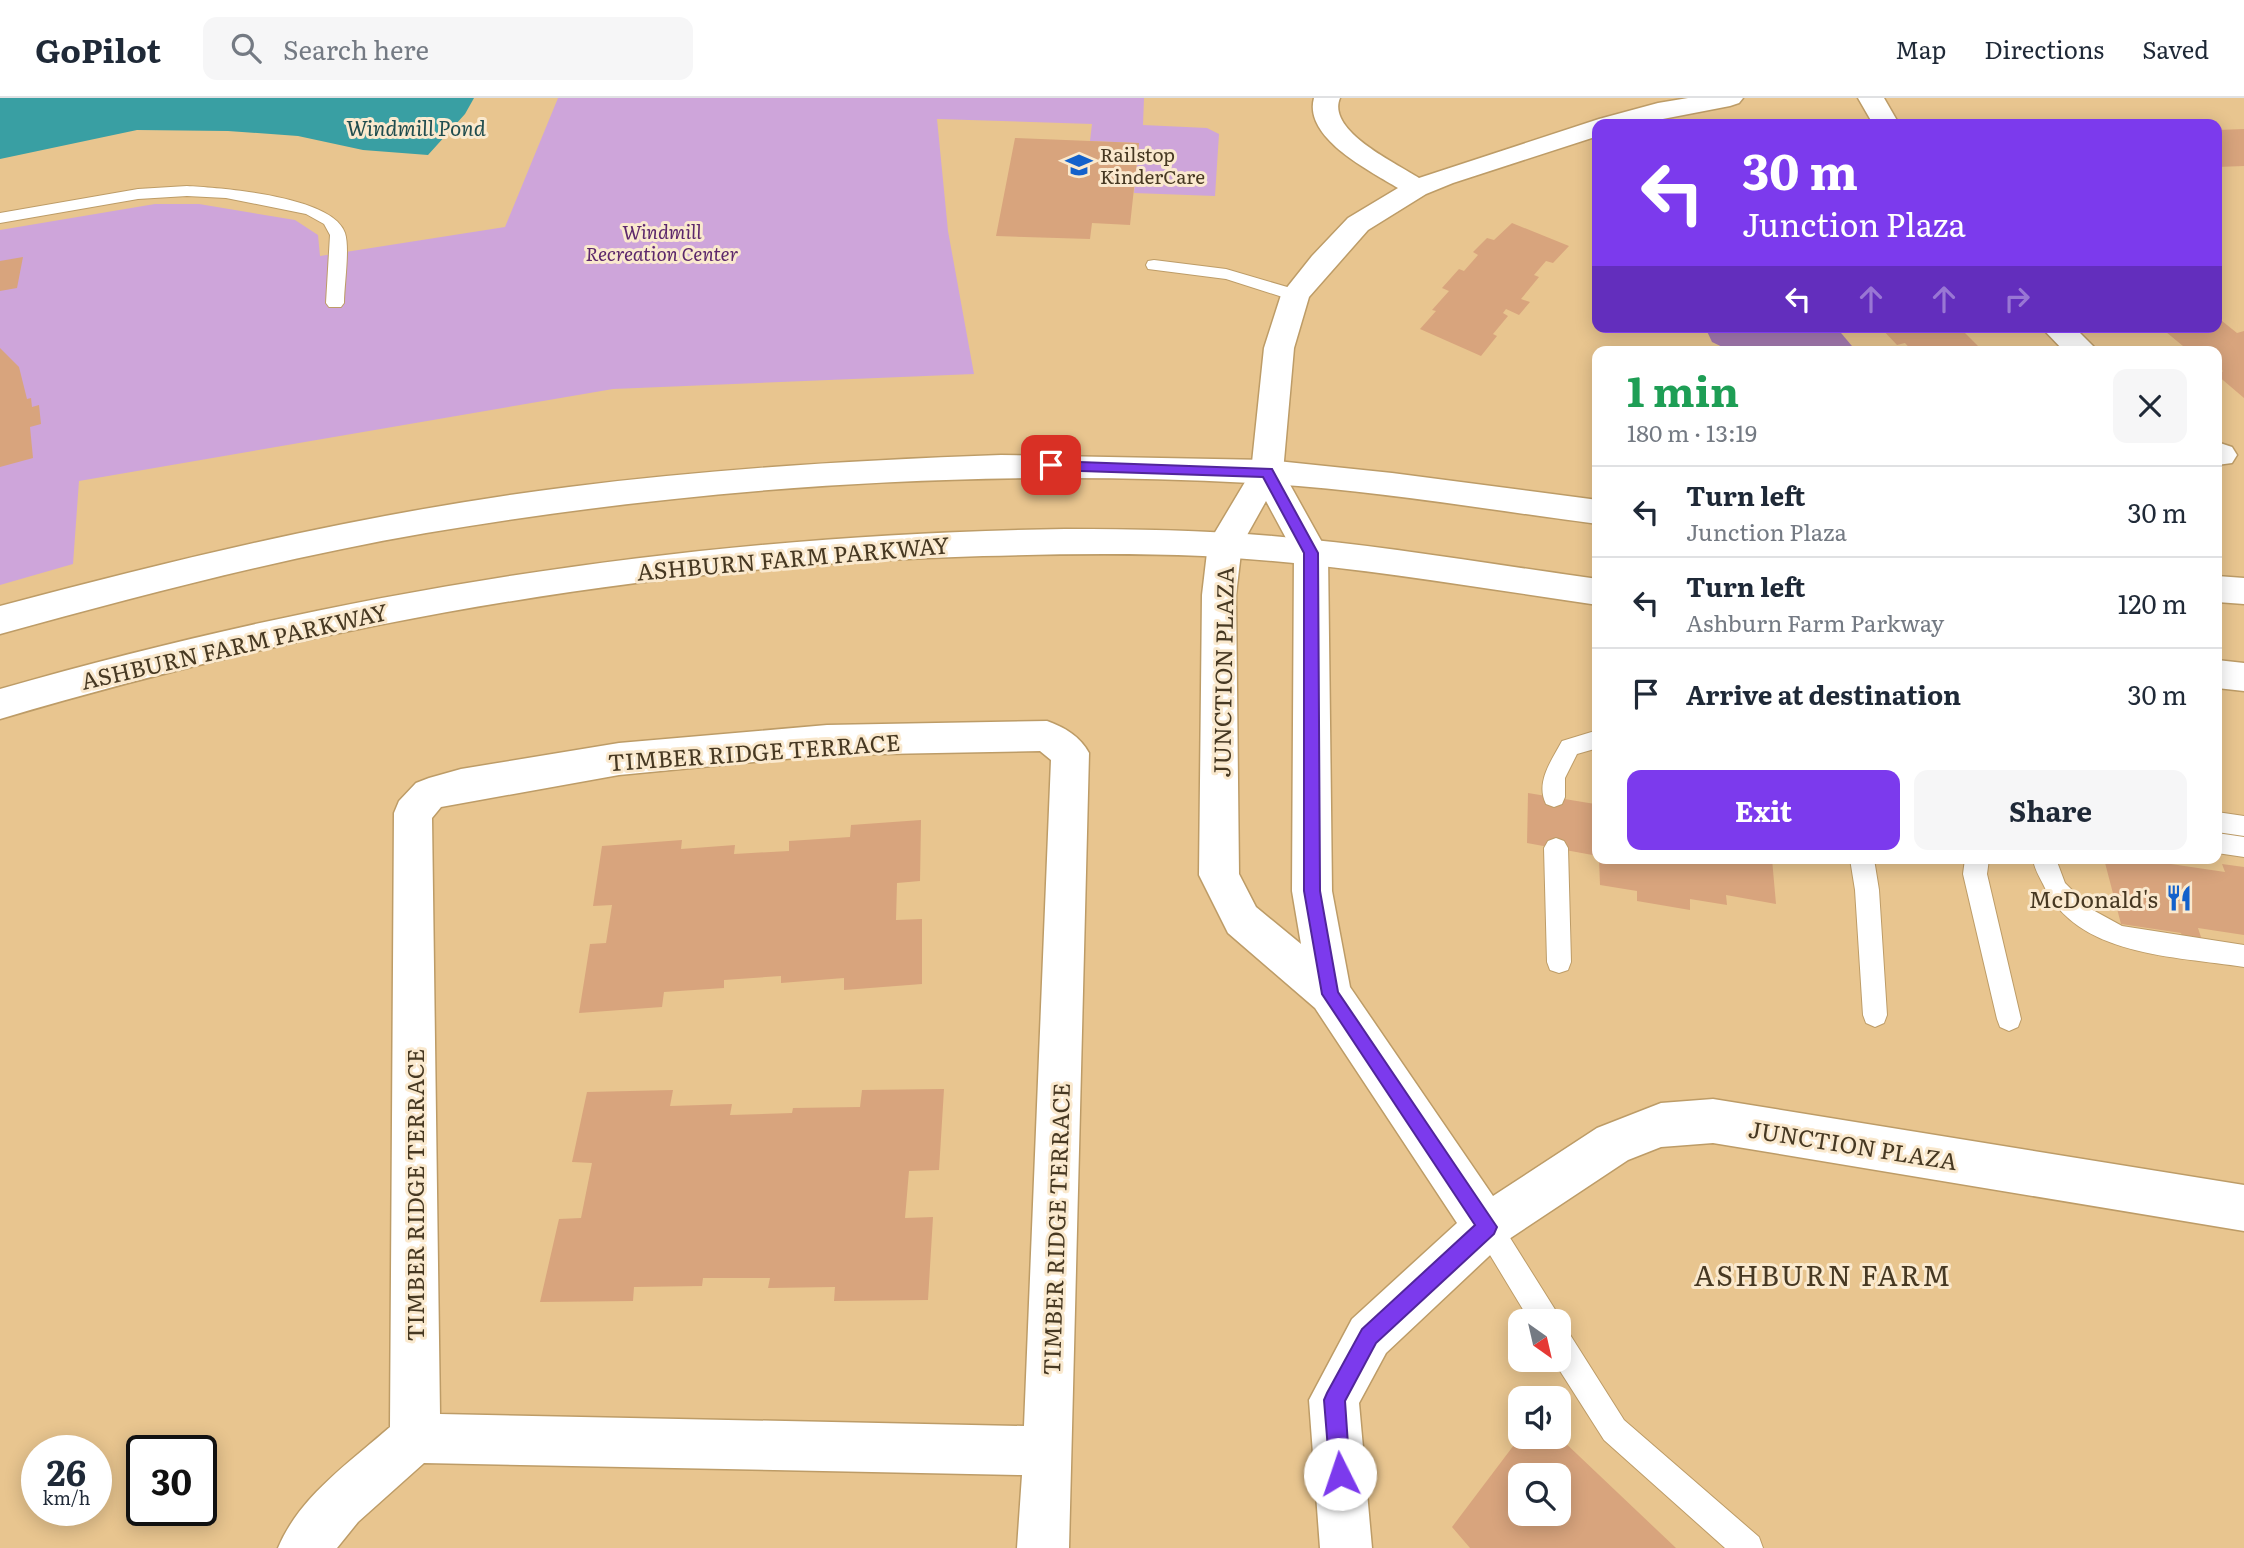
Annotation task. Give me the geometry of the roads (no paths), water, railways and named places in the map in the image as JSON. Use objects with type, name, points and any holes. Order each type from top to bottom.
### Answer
[{"type":"street","points":[[1627,119],[1730,98]]},
{"type":"street","points":[[1871,98],[1883,119]]},
{"type":"street","points":[[1325,99],[1326,119],[1336,131],[1352,146],[1417,188]]},
{"type":"street","points":[[1267,472],[1279,348],[1294,295],[1322,262],[1359,224],[1417,188],[1592,130]]},
{"type":"street","points":[[2063,333],[2077,346]]},
{"type":"street","points":[[0,620],[81,596],[339,537],[605,493],[799,474],[1051,465],[1267,472],[1592,511]]},
{"type":"street","name":"JUNCTION PLAZA","points":[[1267,472],[1225,544],[1219,595],[1219,876],[1242,920],[1330,994],[1487,1227]]},
{"type":"street","name":"JUNCTION PLAZA","points":[[1267,472],[1311,553],[1312,891],[1330,994]]},
{"type":"street","name":"ASHBURN FARM PARKWAY","points":[[0,704],[153,661],[418,603],[634,569],[895,546],[1113,542],[1225,544],[1592,591]]},
{"type":"street","points":[[2222,589],[2244,591]]},
{"type":"street","points":[[2222,675],[2244,677]]},
{"type":"street","name":"TIMBER RIDGE TERRACE","points":[[415,1438],[413,813],[429,794],[461,785],[661,755],[827,740],[1047,736],[1070,753],[1043,1548]]},
{"type":"street","name":"JUNCTION PLAZA","points":[[1346,1548],[1334,1400],[1369,1336],[1487,1227],[1613,1144],[1661,1125],[1713,1121],[2244,1209]]},
{"type":"street","points":[[304,1548],[340,1504],[415,1438],[1048,1451]]},
{"type":"lane","points":[[0,218],[138,194],[187,191],[226,194],[310,210],[331,221],[338,235],[335,303]]},
{"type":"lane","points":[[1154,265],[1192,266],[1229,273],[1294,295]]},
{"type":"lane","points":[[1554,797],[1554,778],[1570,747],[1592,741]]},
{"type":"lane","points":[[2222,823],[2244,826]]},
{"type":"lane","points":[[2222,845],[2244,847]]},
{"type":"lane","points":[[1556,848],[1559,962]]},
{"type":"lane","points":[[1863,864],[1875,1015]]},
{"type":"lane","points":[[1976,864],[1975,874],[2008,1019]]},
{"type":"lane","points":[[2044,864],[2057,890],[2083,917],[2119,936],[2244,956]]},
{"type":"lane","points":[[1487,1227],[1538,1309]]},
{"type":"lane","points":[[1572,1364],[1614,1430],[1748,1548]]},
{"type":"water","name":"Windmill Pond","points":[[0,98],[474,98],[465,114],[428,155],[363,150],[298,136],[228,131],[137,130],[0,159]]},
{"type":"place","name":"Railstop KinderCare","points":[[1079,165]]},
{"type":"place","name":"McDonald's","points":[[2179,898]]},
{"type":"district","name":"ASHBURN FARM","points":[[1823,1274]]},
{"type":"park label","name":"Windmill Recreation Center","points":[[662,242]]}]
